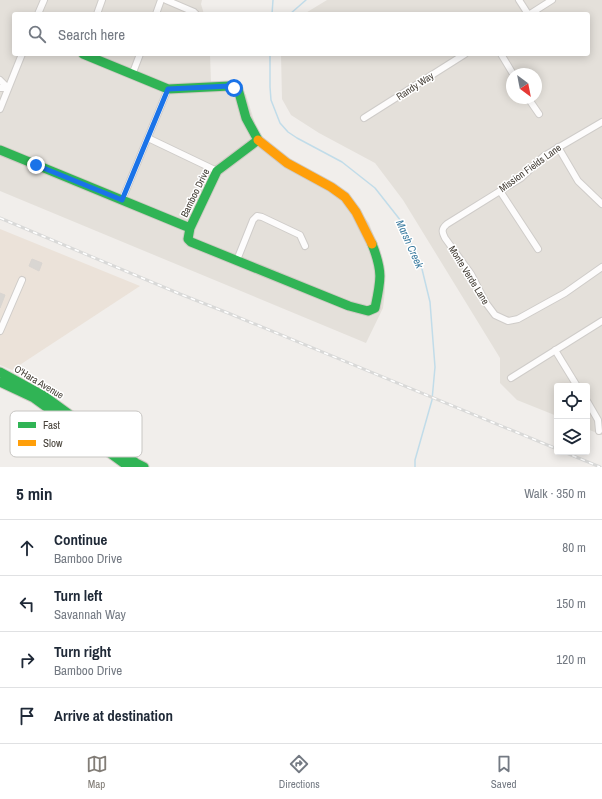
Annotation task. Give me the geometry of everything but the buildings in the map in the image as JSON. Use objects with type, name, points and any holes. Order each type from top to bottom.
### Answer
[{"type":"street","points":[[39,12],[44,0]]},
{"type":"street","points":[[98,12],[102,0]]},
{"type":"street","points":[[157,12],[162,0]]},
{"type":"street","points":[[166,0],[194,12]]},
{"type":"street","points":[[519,0],[528,12]]},
{"type":"street","points":[[532,12],[552,0]]},
{"type":"street","points":[[0,109],[21,56]]},
{"type":"street","points":[[88,56],[168,89],[230,86],[238,89],[246,118],[258,140],[271,152],[298,170],[331,187],[346,198],[363,223],[375,253],[382,277],[375,308],[368,311],[349,306],[191,242],[188,239],[190,228]]},
{"type":"street","points":[[132,75],[139,56]]},
{"type":"street","name":"Randy Way","points":[[364,118],[462,56]]},
{"type":"street","points":[[502,56],[509,68]]},
{"type":"street","points":[[0,80],[8,88]]},
{"type":"street","points":[[0,88],[8,88]]},
{"type":"street","points":[[122,200],[168,89]]},
{"type":"street","points":[[532,104],[539,114]]},
{"type":"street","name":"Mission Fields Lane","points":[[442,232],[443,227],[446,224],[521,178],[544,156],[602,122]]},
{"type":"street","points":[[148,138],[216,171]]},
{"type":"street","name":"Bamboo Drive","points":[[0,150],[190,228],[216,171],[258,140]]},
{"type":"street","points":[[558,147],[578,180],[602,204]]},
{"type":"street","points":[[500,191],[538,249]]},
{"type":"street","points":[[237,260],[253,220],[257,216],[262,217],[300,236],[305,246]]},
{"type":"street","name":"Monte Verde Lane","points":[[442,232],[470,274],[486,303],[495,314],[508,321],[518,319],[565,293],[602,267]]},
{"type":"street","points":[[0,331],[22,280]]},
{"type":"street","points":[[511,378],[602,321]]},
{"type":"street","points":[[555,350],[575,383]]},
{"type":"street","name":"O'Hara Avenue","points":[[0,372],[44,396],[65,411]]},
{"type":"street","name":"O'Hara Avenue","points":[[0,382],[34,398],[52,411]]},
{"type":"street","points":[[590,406],[598,420],[599,431]]},
{"type":"street","name":"O'Hara Avenue","points":[[116,457],[130,467]]},
{"type":"street","name":"O'Hara Avenue","points":[[128,457],[144,467]]},
{"type":"shaded area","points":[[0,0],[202,0],[201,4],[203,12],[12,12],[12,56],[210,56],[211,82],[239,86],[246,95],[259,136],[282,158],[341,188],[369,223],[383,261],[385,291],[383,308],[366,343],[0,191]]},
{"type":"shaded area","points":[[327,0],[602,0],[602,435],[590,430],[590,383],[554,383],[554,415],[517,400],[500,383],[500,358],[403,200],[375,163],[319,133],[291,115],[282,99],[281,56],[590,56],[590,12],[307,12]]},
{"type":"shaded area","points":[[0,229],[140,286],[12,370],[0,365]]},
{"type":"waterway","name":"Marsh Creek","points":[[272,12],[273,0]]},
{"type":"waterway","points":[[292,12],[306,0]]},
{"type":"waterway","name":"Marsh Creek","points":[[270,56],[271,100],[280,123],[288,132],[342,162],[375,188],[401,221],[421,265],[430,302],[435,367],[432,400],[415,460],[415,467]]},
{"type":"railway","points":[[0,218],[180,294],[554,448]]},
{"type":"railway","points":[[571,455],[600,467]]},
{"type":"traffic: fast","points":[[0,150],[190,228],[217,171],[258,140],[246,118],[238,89],[230,86],[168,89],[88,56]]},
{"type":"traffic: fast","points":[[190,228],[188,239],[191,242],[349,306],[368,311],[375,308],[380,283],[378,262],[372,244]]},
{"type":"traffic: fast","points":[[0,372],[44,396],[65,411]]},
{"type":"traffic: fast","points":[[0,382],[34,398],[52,411]]},
{"type":"traffic: fast","points":[[115,457],[129,467]]},
{"type":"traffic: fast","points":[[128,457],[144,467]]},
{"type":"traffic: slow","points":[[258,140],[287,163],[331,187],[345,197],[356,212],[372,244]]},
{"type":"route","points":[[36,165],[122,200],[168,89],[230,86],[234,88]]}]
